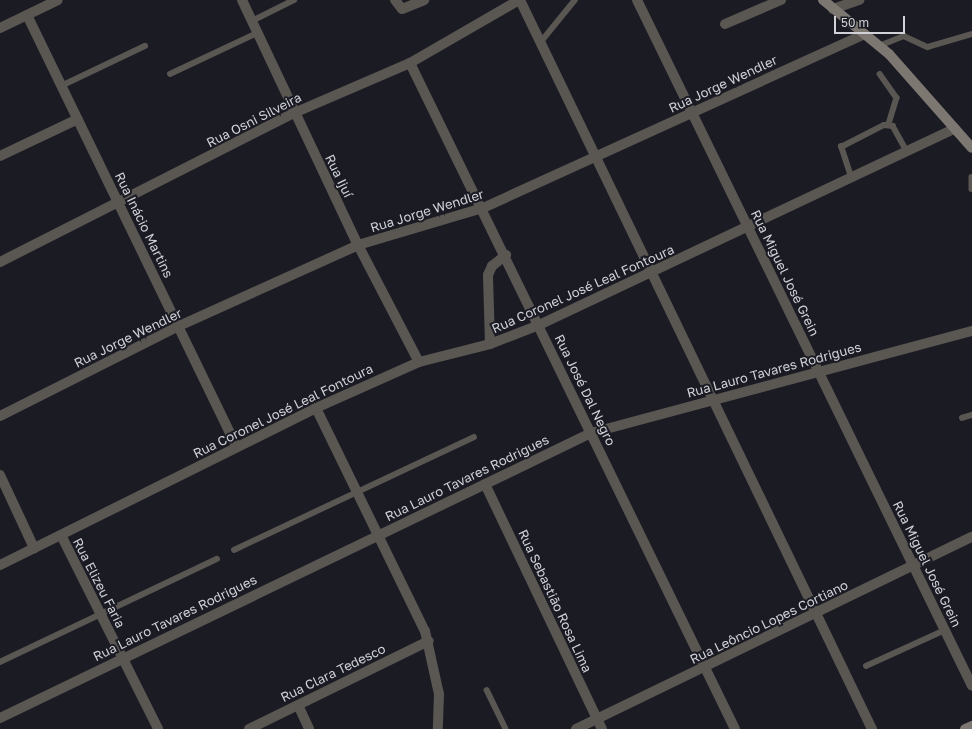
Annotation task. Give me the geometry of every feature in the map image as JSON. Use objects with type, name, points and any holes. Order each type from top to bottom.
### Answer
[{"type":"main road","points":[[823,0],[879,46],[972,148]]},
{"type":"main road","points":[[965,729],[972,726]]},
{"type":"street","points":[[0,28],[58,0]]},
{"type":"street","name":"Rua Ijuí","points":[[242,0],[294,113],[358,245],[418,362]]},
{"type":"street","points":[[395,0],[402,9],[424,0]]},
{"type":"street","points":[[519,0],[596,157],[650,274],[713,400],[872,729]]},
{"type":"street","name":"Rua Osni Silveira","points":[[0,262],[294,113],[410,63],[519,0]]},
{"type":"street","name":"Rua Miguel José Grein","points":[[637,0],[972,686]]},
{"type":"street","points":[[725,24],[780,0]]},
{"type":"street","points":[[833,9],[860,0]]},
{"type":"street","name":"Rua Inácio Martins","points":[[27,15],[180,326],[237,447]]},
{"type":"street","name":"Rua Jorge Wendler","points":[[0,416],[180,326],[358,245],[483,208],[864,34]]},
{"type":"street","name":"Rua José Dal Negro","points":[[410,63],[483,208],[736,729]]},
{"type":"street","points":[[0,156],[78,119]]},
{"type":"street","name":"Rua Coronel José Leal Fontoura","points":[[0,565],[316,408],[418,362],[490,344],[539,325],[650,274],[747,226],[955,128]]},
{"type":"street","points":[[490,344],[488,275],[492,266],[506,256]]},
{"type":"street","name":"Rua Lauro Tavares Rodrigues","points":[[0,718],[122,657],[591,433],[972,331]]},
{"type":"street","points":[[316,408],[380,534],[429,641],[439,694],[438,729]]},
{"type":"street","points":[[0,475],[34,548]]},
{"type":"street","name":"Rua Sebastião Rosa Lima","points":[[485,484],[600,724]]},
{"type":"street","name":"Rua Elizeu Faria","points":[[61,534],[158,729]]},
{"type":"street","name":"Rua Leôncio Lopes Cortiano","points":[[576,729],[600,724],[705,667],[972,537]]},
{"type":"street","name":"Rua Clara Tedesco","points":[[249,729],[429,641]]},
{"type":"street","points":[[298,705],[309,729]]},
{"type":"lane","points":[[252,21],[294,0]]},
{"type":"lane","points":[[540,42],[575,0]]},
{"type":"lane","points":[[170,74],[257,32]]},
{"type":"lane","points":[[879,46],[904,36],[920,47],[928,47],[972,34]]},
{"type":"lane","points":[[61,86],[145,46]]},
{"type":"lane","points":[[852,177],[841,147],[889,124],[897,98],[880,74]]},
{"type":"lane","points":[[889,124],[907,151]]},
{"type":"lane","points":[[972,177],[972,189]]},
{"type":"lane","points":[[962,418],[972,415]]},
{"type":"lane","points":[[234,550],[357,490],[474,437]]},
{"type":"lane","points":[[0,662],[217,560]]},
{"type":"lane","points":[[866,666],[945,630]]},
{"type":"lane","points":[[487,690],[506,729]]}]
